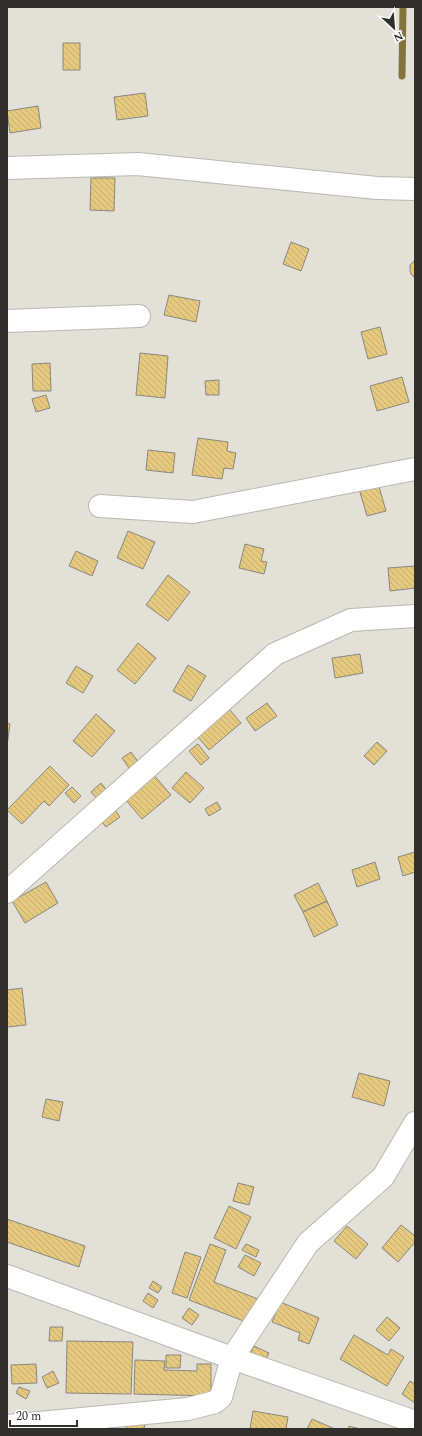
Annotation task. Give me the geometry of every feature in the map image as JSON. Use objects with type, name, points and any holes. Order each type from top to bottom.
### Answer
[{"type":"street","points":[[7,168],[138,164],[377,188],[415,188]]},
{"type":"street","points":[[7,321],[140,316]]},
{"type":"street","points":[[100,506],[192,512],[415,469]]},
{"type":"street","points":[[7,892],[275,654],[351,620],[415,616]]},
{"type":"street","points":[[11,1426],[188,1409],[215,1402],[221,1397],[232,1358],[308,1243],[383,1177],[415,1123]]},
{"type":"street","points":[[7,1276],[232,1358],[415,1422]]},
{"type":"building","points":[[63,43],[80,43],[80,70],[63,70]]},
{"type":"building","points":[[145,93],[148,116],[117,120],[114,97]]},
{"type":"building","points":[[38,106],[41,128],[10,133],[7,111]]},
{"type":"building","points":[[91,178],[115,178],[114,211],[90,210]]},
{"type":"building","points":[[291,242],[309,249],[301,271],[283,264]]},
{"type":"building","points":[[415,260],[415,278],[411,274],[410,265]]},
{"type":"building","points":[[169,295],[200,301],[196,322],[164,315]]},
{"type":"building","points":[[380,327],[387,354],[368,359],[361,332]]},
{"type":"building","points":[[140,353],[168,356],[165,398],[136,395]]},
{"type":"building","points":[[50,363],[51,391],[33,391],[32,364]]},
{"type":"building","points":[[402,377],[409,402],[377,411],[370,386]]},
{"type":"building","points":[[219,380],[219,395],[206,395],[205,381]]},
{"type":"building","points":[[46,395],[50,408],[36,412],[32,399]]},
{"type":"building","points":[[198,438],[228,442],[227,451],[236,453],[233,469],[224,468],[222,479],[192,475]]},
{"type":"building","points":[[148,450],[175,453],[173,473],[146,470]]},
{"type":"building","points":[[376,476],[386,511],[367,516],[357,482]]},
{"type":"building","points":[[128,531],[155,542],[143,569],[117,558]]},
{"type":"building","points":[[245,544],[264,549],[261,561],[267,562],[264,574],[239,568]]},
{"type":"building","points":[[76,551],[98,561],[92,576],[69,566]]},
{"type":"building","points":[[415,566],[415,588],[390,591],[388,568]]},
{"type":"building","points":[[168,575],[190,592],[168,621],[146,605]]},
{"type":"building","points":[[138,643],[156,658],[135,684],[117,670]]},
{"type":"building","points":[[360,654],[363,673],[335,678],[332,658]]},
{"type":"building","points":[[188,665],[206,676],[191,701],[173,691]]},
{"type":"building","points":[[76,666],[93,676],[83,693],[66,683]]},
{"type":"building","points":[[223,702],[241,723],[209,750],[191,729]]},
{"type":"building","points":[[267,703],[277,716],[255,731],[246,718]]},
{"type":"building","points":[[96,714],[115,731],[92,757],[73,741]]},
{"type":"building","points":[[7,723],[10,724],[7,746]]},
{"type":"building","points":[[377,742],[387,751],[374,765],[364,756]]},
{"type":"building","points":[[198,744],[209,758],[201,765],[189,751]]},
{"type":"building","points":[[131,752],[140,764],[131,771],[122,758]]},
{"type":"building","points":[[50,766],[69,785],[49,806],[44,801],[22,824],[7,810]]},
{"type":"building","points":[[186,772],[204,788],[190,803],[172,788]]},
{"type":"building","points":[[153,774],[171,795],[142,819],[124,798]]},
{"type":"building","points":[[101,783],[109,793],[100,802],[91,792]]},
{"type":"building","points":[[72,787],[81,796],[74,803],[65,793]]},
{"type":"building","points":[[217,802],[221,809],[209,816],[205,809]]},
{"type":"building","points":[[111,805],[120,817],[106,827],[97,816]]},
{"type":"building","points":[[415,852],[415,872],[403,876],[398,857]]},
{"type":"building","points":[[375,862],[380,879],[357,887],[352,870]]},
{"type":"building","points":[[46,882],[58,903],[25,923],[12,901]]},
{"type":"building","points":[[318,883],[327,901],[303,912],[294,895]]},
{"type":"building","points":[[327,901],[338,925],[314,937],[303,912]]},
{"type":"building","points":[[22,988],[26,1025],[7,1027],[7,990]]},
{"type":"building","points":[[359,1073],[390,1081],[384,1106],[352,1097]]},
{"type":"building","points":[[46,1099],[63,1102],[59,1121],[42,1117]]},
{"type":"building","points":[[238,1183],[254,1187],[249,1205],[233,1201]]},
{"type":"building","points":[[229,1206],[251,1217],[236,1249],[214,1238]]},
{"type":"building","points":[[7,1219],[85,1246],[79,1267],[7,1242]]},
{"type":"building","points":[[401,1225],[415,1236],[415,1242],[398,1262],[382,1248]]},
{"type":"building","points":[[347,1226],[368,1244],[356,1259],[334,1241]]},
{"type":"building","points":[[210,1244],[226,1250],[214,1282],[258,1299],[249,1323],[189,1300]]},
{"type":"building","points":[[246,1244],[259,1250],[256,1257],[242,1250]]},
{"type":"building","points":[[185,1252],[201,1257],[187,1298],[172,1293]]},
{"type":"building","points":[[245,1255],[261,1263],[254,1276],[238,1267]]},
{"type":"building","points":[[153,1281],[162,1287],[158,1293],[149,1288]]},
{"type":"building","points":[[148,1293],[158,1300],[153,1308],[143,1301]]},
{"type":"building","points":[[280,1302],[319,1318],[309,1344],[298,1340],[300,1333],[272,1322]]},
{"type":"building","points":[[189,1308],[199,1315],[192,1325],[182,1318]]},
{"type":"building","points":[[387,1317],[400,1328],[389,1341],[376,1330]]},
{"type":"building","points":[[50,1327],[63,1327],[62,1341],[49,1341]]},
{"type":"building","points":[[354,1335],[388,1355],[391,1349],[404,1357],[387,1386],[340,1359]]},
{"type":"building","points":[[67,1341],[133,1342],[131,1394],[66,1393]]},
{"type":"building","points":[[254,1346],[269,1353],[265,1361],[250,1354]]},
{"type":"building","points":[[166,1355],[181,1355],[180,1368],[166,1368]]},
{"type":"building","points":[[135,1360],[165,1361],[164,1370],[197,1371],[197,1364],[211,1364],[211,1396],[134,1394]]},
{"type":"building","points":[[36,1364],[37,1383],[12,1384],[11,1365]]},
{"type":"building","points":[[53,1371],[59,1383],[47,1388],[42,1377]]},
{"type":"building","points":[[410,1381],[415,1384],[415,1403],[402,1394]]},
{"type":"building","points":[[19,1387],[30,1391],[26,1399],[16,1393]]},
{"type":"building","points":[[253,1411],[288,1417],[286,1429],[250,1429]]},
{"type":"building","points":[[312,1419],[335,1429],[307,1429]]},
{"type":"building","points":[[127,1423],[145,1424],[144,1429],[126,1429]]},
{"type":"building","points":[[349,1426],[360,1429],[348,1429]]},
{"type":"waterway","points":[[402,76],[403,7]]}]
